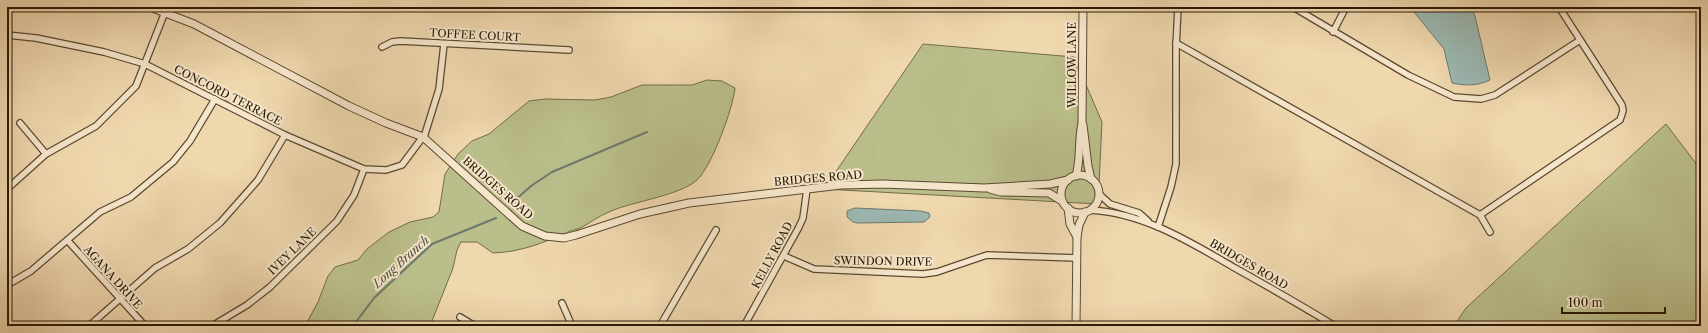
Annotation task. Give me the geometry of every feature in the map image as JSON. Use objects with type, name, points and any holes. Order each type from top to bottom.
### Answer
[{"type":"street","name":"BRIDGES ROAD","points":[[150,7],[194,24],[349,106],[386,123],[423,137],[522,226],[538,234],[552,238],[576,235],[640,214],[688,203],[840,185],[883,184],[984,188],[1050,184],[1068,180]]},
{"type":"street","name":"WILLOW LANE","points":[[1083,7],[1082,123],[1091,179]]},
{"type":"street","points":[[1158,227],[1171,187],[1176,164],[1176,43],[1178,7]]},
{"type":"street","points":[[1292,7],[1408,75],[1454,98],[1481,99],[1495,95],[1580,40]]},
{"type":"street","points":[[1333,32],[1346,7]]},
{"type":"street","points":[[1480,215],[1620,120],[1623,111],[1622,105],[1559,7]]},
{"type":"street","points":[[7,189],[46,154],[96,126],[136,86],[164,12]]},
{"type":"street","name":"CONCORD TERRACE","points":[[7,35],[36,38],[104,52],[145,64],[285,135],[364,169],[386,170],[402,165],[423,137],[434,110],[439,89],[444,44]]},
{"type":"street","name":"TOFFEE COURT","points":[[382,47],[392,42],[400,41],[569,50]]},
{"type":"street","points":[[1176,43],[1480,215],[1490,232]]},
{"type":"street","points":[[7,285],[31,271],[68,241],[100,212],[131,197],[173,162],[190,141],[215,99]]},
{"type":"street","points":[[20,123],[46,154]]},
{"type":"street","name":"WILLOW LANE","points":[[1076,176],[1080,164],[1079,136],[1082,123]]},
{"type":"street","points":[[89,326],[156,268],[188,249],[220,223],[258,180],[285,135]]},
{"type":"street","name":"IVEY LANE","points":[[212,326],[247,305],[270,286],[337,220],[354,195],[364,169]]},
{"type":"street","points":[[1076,326],[1077,237],[1079,225],[1088,211],[1097,203],[1099,194],[1097,185],[1091,179],[1082,175],[1076,176],[1068,180],[1062,188],[1062,201],[1068,208],[1076,213],[1088,211]]},
{"type":"street","name":"BRIDGES ROAD","points":[[984,188],[1001,192],[1049,193],[1062,201]]},
{"type":"street","name":"KELLY ROAD","points":[[744,326],[784,256],[803,218],[807,189]]},
{"type":"street","name":"BRIDGES ROAD","points":[[1099,194],[1110,204],[1139,213],[1158,227],[1211,254],[1335,326]]},
{"type":"street","points":[[1068,208],[1070,224],[1077,237]]},
{"type":"street","name":"BRIDGES ROAD","points":[[1088,211],[1107,211],[1152,223]]},
{"type":"street","points":[[660,326],[716,230]]},
{"type":"street","name":"AGANA DRIVE","points":[[68,241],[119,300],[145,326]]},
{"type":"street","name":"SWINDON DRIVE","points":[[784,256],[814,270],[923,274],[937,272],[988,255],[1077,258]]},
{"type":"street","points":[[562,303],[572,326]]},
{"type":"street","points":[[460,317],[475,326]]},
{"type":"street","points":[[583,326],[599,326]]},
{"type":"street","points":[[1211,326],[1237,326]]},
{"type":"green space","points":[[923,44],[1074,57],[1102,122],[1098,204],[824,189]]},
{"type":"green space","points":[[707,80],[722,81],[735,88],[726,122],[709,163],[697,180],[689,186],[668,194],[619,208],[578,229],[522,249],[493,253],[477,242],[461,242],[457,250],[453,268],[430,326],[305,326],[318,302],[328,276],[335,267],[358,260],[367,249],[389,232],[410,222],[433,217],[439,212],[445,174],[458,154],[472,141],[489,134],[529,101],[545,99],[595,100],[611,97],[642,85],[692,85]]},
{"type":"green space","points":[[1666,124],[1701,170],[1701,326],[1454,326],[1466,308]]},
{"type":"water","points":[[1410,7],[1471,7],[1475,16],[1490,80],[1471,85],[1452,83],[1444,49]]},
{"type":"water","points":[[855,208],[921,211],[929,213],[930,217],[924,222],[857,223],[853,222],[847,217],[847,211]]},
{"type":"waterway","name":"Long Branch","points":[[513,202],[531,186],[552,172],[647,132]]},
{"type":"waterway","name":"Long Branch","points":[[353,326],[374,298],[432,244],[496,218]]}]
